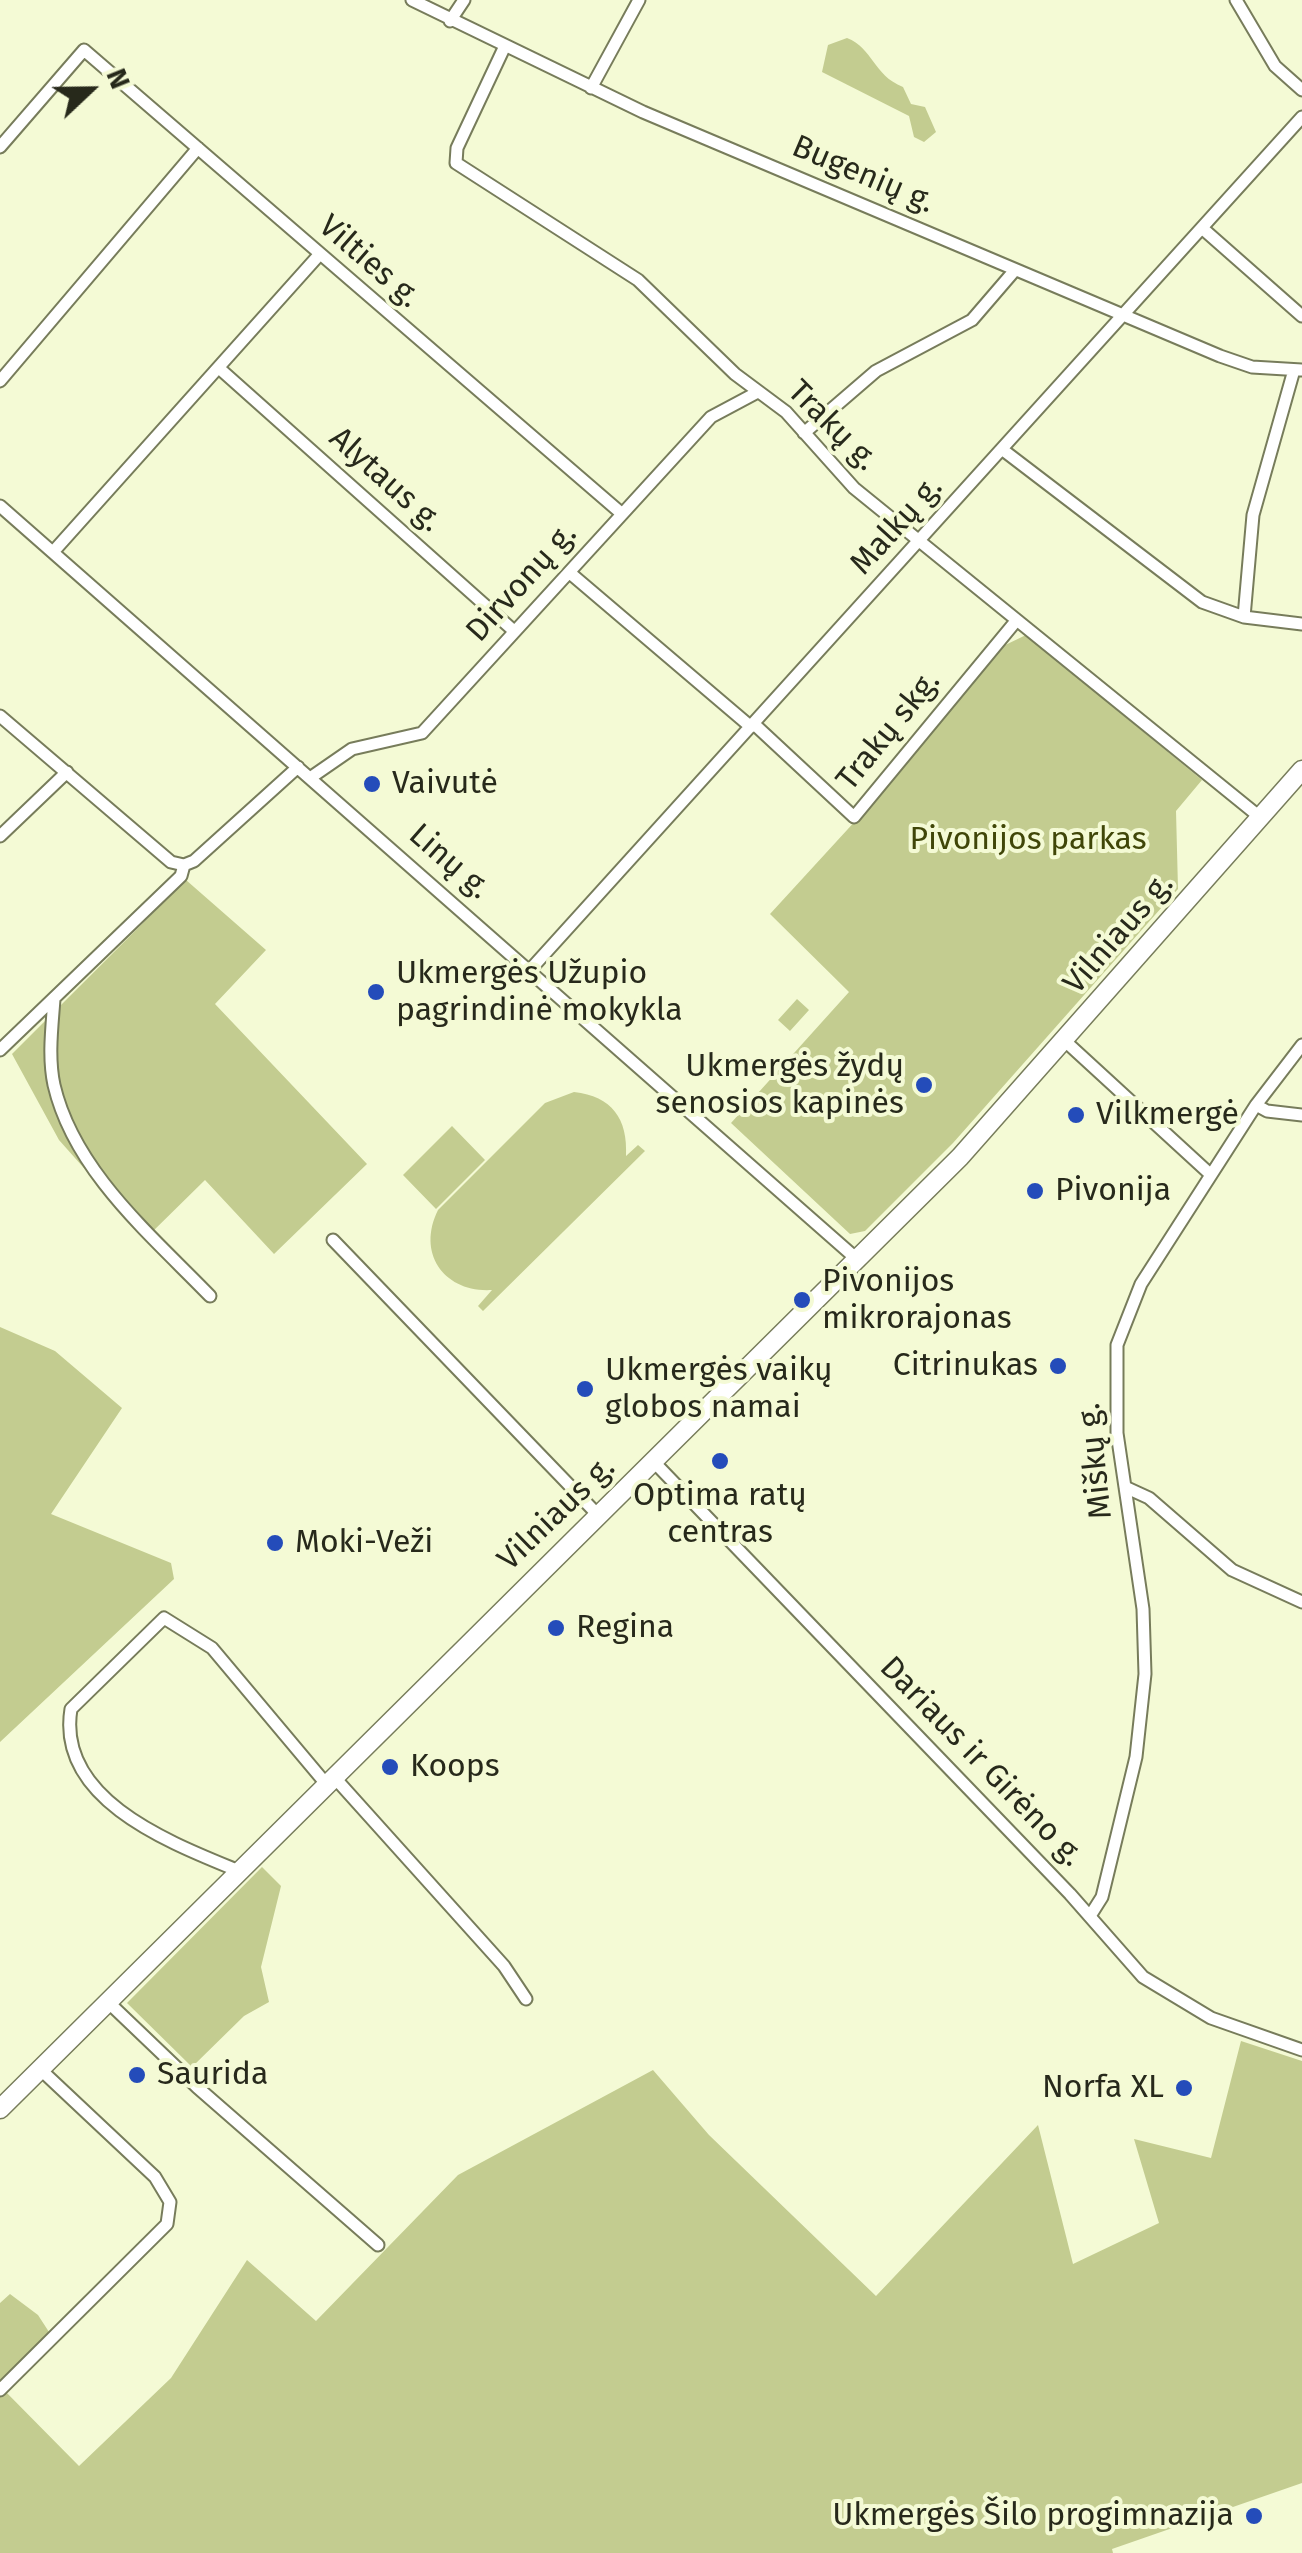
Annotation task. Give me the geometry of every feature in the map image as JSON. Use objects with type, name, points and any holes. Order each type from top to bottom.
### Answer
[{"type":"main road","name":"Vilniaus g.","points":[[0,2108],[859,1261],[1065,1041],[1302,770]]},
{"type":"street","name":"Bugenių g.","points":[[412,0],[591,88],[1220,356],[1252,367],[1298,370]]},
{"type":"street","points":[[450,20],[464,0]]},
{"type":"street","points":[[591,88],[639,0]]},
{"type":"street","points":[[1236,0],[1275,66],[1302,90]]},
{"type":"street","name":"Trakų g.","points":[[504,48],[456,148],[456,163],[638,280],[756,393],[770,398],[854,488],[1261,818]]},
{"type":"street","name":"Vilties g.","points":[[0,147],[84,50],[621,513]]},
{"type":"street","name":"Malkų g.","points":[[530,970],[1302,118]]},
{"type":"street","points":[[0,382],[198,148]]},
{"type":"street","points":[[1202,228],[1302,316]]},
{"type":"street","points":[[52,552],[319,256]]},
{"type":"street","points":[[804,433],[876,371],[972,320],[1015,270]]},
{"type":"street","name":"Alytaus g.","points":[[220,369],[514,632]]},
{"type":"street","points":[[1244,617],[1253,515],[1298,370]]},
{"type":"street","name":"Dirvonų g.","points":[[310,778],[352,749],[422,733],[711,417],[756,393]]},
{"type":"street","points":[[1003,450],[1202,602],[1244,617],[1302,624]]},
{"type":"street","name":"Linų g.","points":[[0,506],[859,1261]]},
{"type":"street","points":[[570,573],[752,726]]},
{"type":"street","name":"Trakų skg.","points":[[752,726],[854,817],[1016,620]]},
{"type":"street","points":[[0,716],[171,862],[184,865],[194,861],[298,767]]},
{"type":"street","points":[[0,836],[67,772]]},
{"type":"street","points":[[0,1050],[181,876],[184,865]]},
{"type":"street","points":[[54,999],[54,1084],[71,1133],[107,1187],[210,1296]]},
{"type":"street","points":[[1065,1041],[1210,1174]]},
{"type":"street","name":"Miškų g.","points":[[1090,1916],[1102,1898],[1144,1706],[1146,1640],[1115,1402],[1118,1345],[1131,1302],[1256,1104],[1302,1045]]},
{"type":"street","points":[[1256,1104],[1266,1111],[1302,1115]]},
{"type":"street","points":[[333,1240],[598,1515]]},
{"type":"street","name":"Dariaus ir Girėno g.","points":[[654,1462],[1090,1916],[1132,1967],[1157,1988],[1236,2029],[1302,2050]]},
{"type":"street","points":[[1125,1487],[1149,1498],[1232,1570],[1302,1602]]},
{"type":"street","points":[[239,1871],[178,1846],[128,1816],[83,1774],[67,1728],[70,1709],[164,1618],[212,1648],[504,1966],[526,1999]]},
{"type":"street","points":[[107,2000],[196,2087],[378,2245]]},
{"type":"street","points":[[0,2390],[167,2224],[170,2202],[156,2177],[40,2069]]},
{"type":"green space","points":[[847,38],[862,48],[885,76],[903,87],[911,104],[925,107],[936,132],[924,142],[914,137],[909,116],[822,72],[828,45]]},
{"type":"green space","name":"Pivonijos parkas","points":[[1026,635],[1202,780],[1176,811],[1178,889],[953,1143],[865,1231],[850,1234],[731,1123],[849,992],[770,914],[858,818],[999,648]]},
{"type":"green space","points":[[186,880],[266,950],[215,1004],[367,1164],[274,1254],[205,1180],[146,1238],[59,1140],[12,1054]]},
{"type":"green space","points":[[797,999],[809,1010],[790,1031],[778,1020]]},
{"type":"green space","points":[[574,1092],[598,1098],[615,1112],[624,1131],[626,1156],[638,1145],[645,1151],[483,1311],[478,1306],[492,1290],[475,1289],[448,1278],[433,1255],[432,1226],[438,1210],[545,1103]]},
{"type":"green space","points":[[452,1126],[485,1160],[436,1209],[403,1175]]},
{"type":"green space","points":[[0,1327],[55,1351],[122,1408],[51,1514],[171,1563],[174,1579],[0,1742]]},
{"type":"green space","points":[[262,1867],[281,1886],[261,1967],[269,2002],[244,2016],[192,2067],[127,2003]]},
{"type":"green space","points":[[1241,2041],[1302,2061],[1302,2483],[1112,2549],[1113,2553],[0,2553],[0,2386],[79,2466],[171,2378],[247,2260],[316,2321],[458,2175],[653,2070],[709,2135],[876,2296],[1038,2125],[1073,2264],[1159,2223],[1134,2139],[1211,2158]]},
{"type":"green space","points":[[10,2294],[38,2315],[49,2332],[0,2382],[0,2303]]},
{"type":"place","name":"Vaivutė","points":[[372,784]]},
{"type":"place","name":"Ukmergės Užupio pagrindinė mokykla","points":[[376,992]]},
{"type":"place","name":"Ukmergės žydų senosios kapinės","points":[[924,1085]]},
{"type":"place","name":"Vilkmergė","points":[[1076,1115]]},
{"type":"place","name":"Pivonija","points":[[1035,1191]]},
{"type":"place","name":"Pivonijos mikrorajonas","points":[[802,1300]]},
{"type":"place","name":"Citrinukas","points":[[1058,1366]]},
{"type":"place","name":"Ukmergės vaikų globos namai","points":[[585,1389]]},
{"type":"place","name":"Optima ratų centras","points":[[720,1461]]},
{"type":"place","name":"Moki-Veži","points":[[275,1543]]},
{"type":"place","name":"Regina","points":[[556,1628]]},
{"type":"place","name":"Koops","points":[[390,1767]]},
{"type":"place","name":"Saurida","points":[[137,2075]]},
{"type":"place","name":"Norfa XL","points":[[1184,2088]]},
{"type":"place","name":"Ukmergės Šilo progimnazija","points":[[1254,2516]]}]
